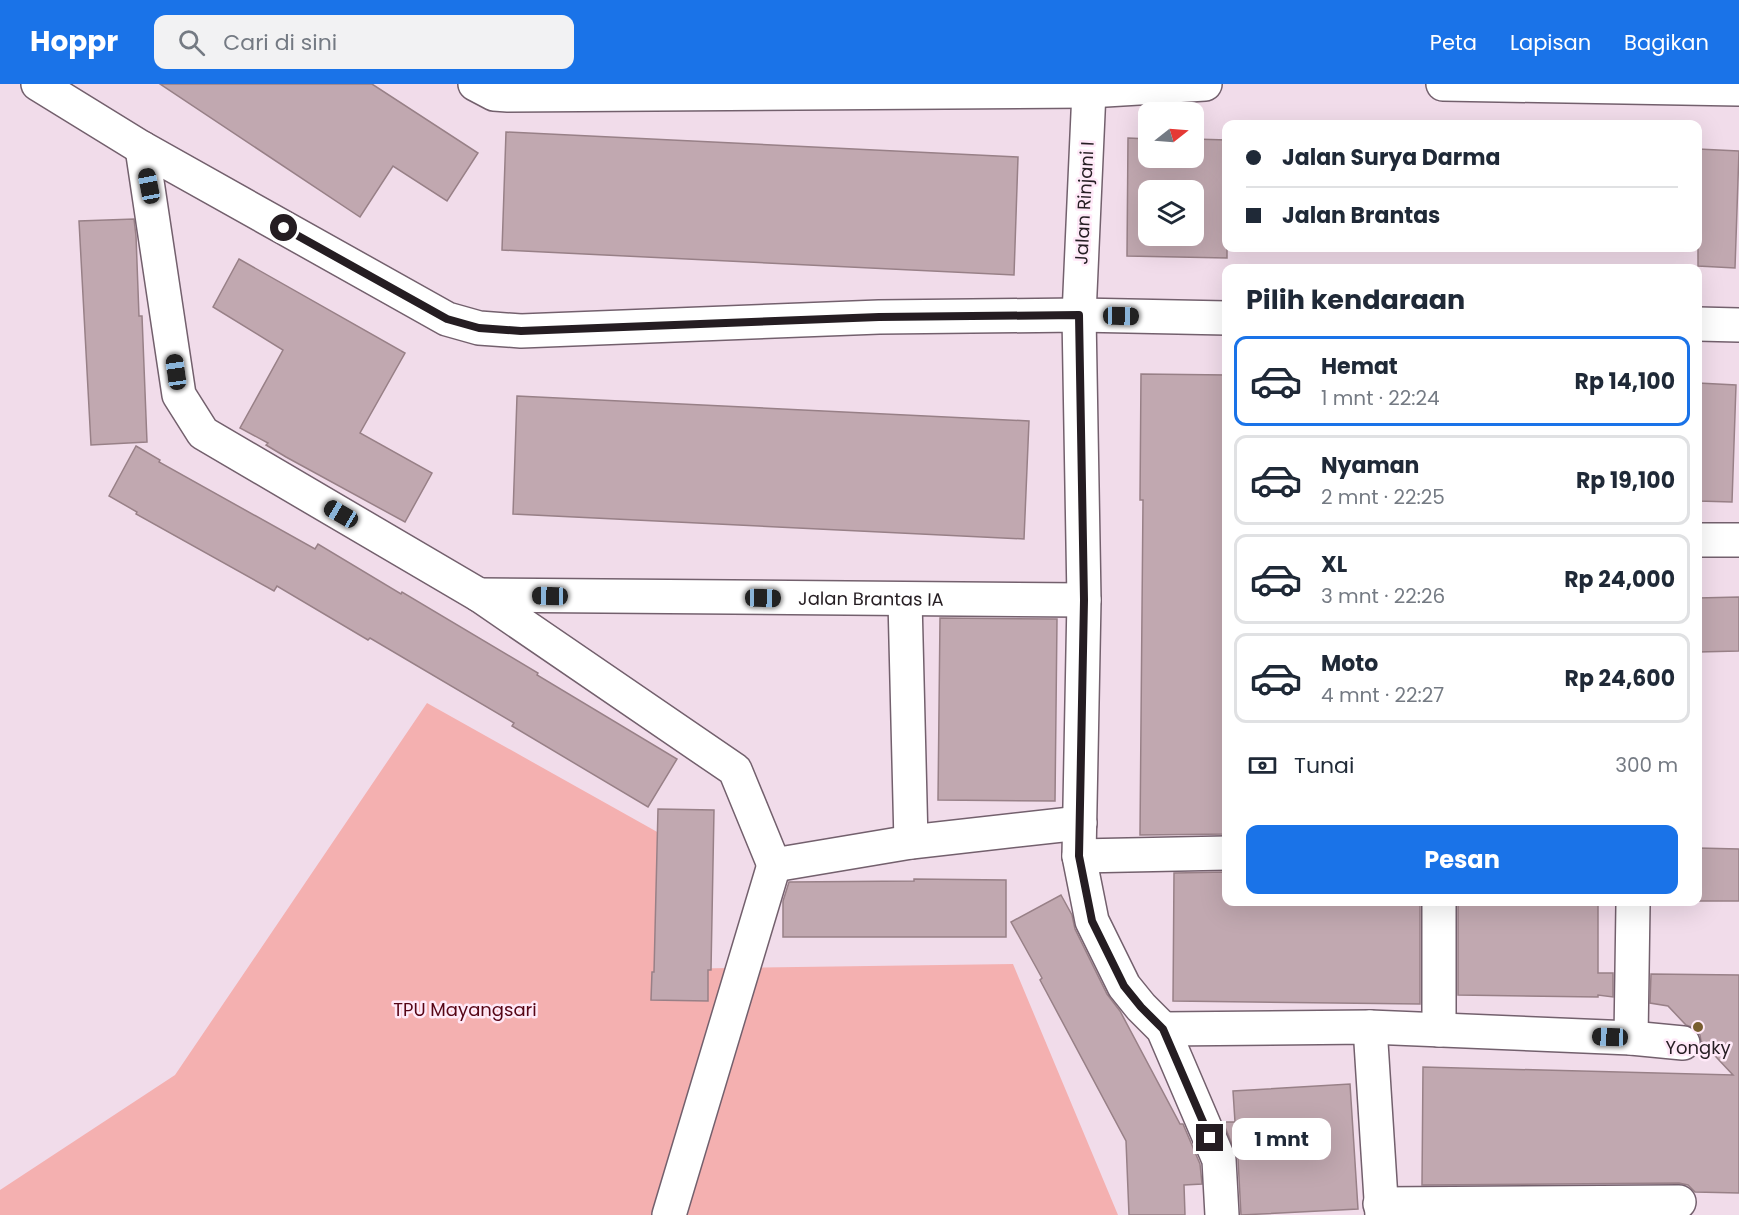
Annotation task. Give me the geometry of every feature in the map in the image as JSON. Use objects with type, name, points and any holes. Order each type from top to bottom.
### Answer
[{"type":"street","points":[[38,84],[142,148],[447,319],[479,328],[521,331],[879,317],[1079,315],[1222,318]]},
{"type":"street","points":[[475,84],[494,94],[1089,91],[1204,84]]},
{"type":"street","points":[[1443,84],[1739,89]]},
{"type":"street","name":"Jalan Rinjani I","points":[[1089,91],[1079,315],[1084,600],[1079,856],[1092,921],[1124,986],[1163,1029]]},
{"type":"street","points":[[142,148],[179,395],[203,433],[479,595],[735,770],[774,865],[669,1215]]},
{"type":"street","points":[[1702,324],[1739,325]]},
{"type":"street","points":[[1702,540],[1739,540]]},
{"type":"street","name":"Jalan Brantas IA","points":[[479,595],[1084,600]]},
{"type":"street","points":[[905,600],[911,842]]},
{"type":"street","points":[[774,865],[911,842],[1080,823]]},
{"type":"street","points":[[1079,856],[1222,853]]},
{"type":"street","points":[[1439,906],[1439,1030]]},
{"type":"street","points":[[1631,1038],[1633,906]]},
{"type":"street","points":[[1370,1027],[1381,1210],[1679,1203]]},
{"type":"street","points":[[1222,1215],[1219,1160],[1163,1029],[1370,1027],[1631,1038],[1683,1043]]},
{"type":"green space","name":"TPU Mayangsari","points":[[427,703],[668,838],[665,969],[1013,964],[1118,1215],[0,1215],[0,1190],[175,1075]]},
{"type":"building","points":[[160,84],[372,84],[478,153],[447,201],[393,166],[360,217]]},
{"type":"building","points":[[506,132],[1018,157],[1014,275],[502,250]]},
{"type":"building","points":[[1128,138],[1138,138],[1138,168],[1204,168],[1204,139],[1222,140],[1222,252],[1227,252],[1227,258],[1127,256]]},
{"type":"building","points":[[1702,149],[1739,151],[1735,268],[1698,264],[1698,252],[1702,252]]},
{"type":"building","points":[[134,219],[139,316],[142,316],[147,442],[91,445],[79,221]]},
{"type":"building","points":[[239,259],[405,353],[360,433],[432,473],[405,522],[286,457],[266,445],[268,443],[240,428],[283,350],[213,307]]},
{"type":"building","points":[[1141,374],[1222,375],[1222,834],[1140,835],[1143,500],[1140,500]]},
{"type":"building","points":[[1702,383],[1736,385],[1732,502],[1702,501]]},
{"type":"building","points":[[517,396],[1029,421],[1024,539],[513,514]]},
{"type":"building","points":[[136,446],[160,460],[159,462],[315,549],[318,544],[401,594],[402,592],[677,759],[648,807],[512,726],[514,723],[370,638],[368,640],[277,586],[274,591],[136,514],[137,512],[109,496]]},
{"type":"building","points":[[1739,597],[1739,651],[1702,652],[1702,598]]},
{"type":"building","points":[[940,618],[1057,619],[1055,801],[938,800]]},
{"type":"building","points":[[658,809],[714,810],[711,970],[708,970],[708,1001],[651,1000],[652,972],[654,972]]},
{"type":"building","points":[[1702,848],[1739,849],[1739,901],[1702,901]]},
{"type":"building","points":[[1222,872],[1222,906],[1420,906],[1420,1004],[1173,1001],[1174,873]]},
{"type":"building","points":[[914,879],[1006,880],[1006,937],[783,937],[783,901],[789,882],[914,881]]},
{"type":"building","points":[[1061,895],[1107,994],[1120,1011],[1180,1124],[1183,1124],[1200,1164],[1202,1184],[1184,1185],[1185,1215],[1129,1215],[1126,1141],[1011,922]]},
{"type":"building","points":[[1458,906],[1598,906],[1598,973],[1613,973],[1613,997],[1598,995],[1598,997],[1458,995]]},
{"type":"building","points":[[1651,974],[1739,975],[1739,1193],[1695,1192],[1688,1185],[1679,1183],[1422,1185],[1423,1067],[1733,1075],[1701,1041],[1700,1035],[1694,1028],[1686,1025],[1668,1006],[1650,1003]]},
{"type":"building","points":[[1350,1084],[1358,1209],[1241,1215],[1238,1159],[1223,1122],[1235,1122],[1233,1091]]},
{"type":"place","name":"Yongky","points":[[1698,1027]]},
{"type":"route","points":[[284,228],[447,319],[479,328],[521,331],[879,317],[1079,315],[1078,368],[1084,600],[1079,856],[1092,921],[1124,986],[1163,1029],[1210,1138]]}]
